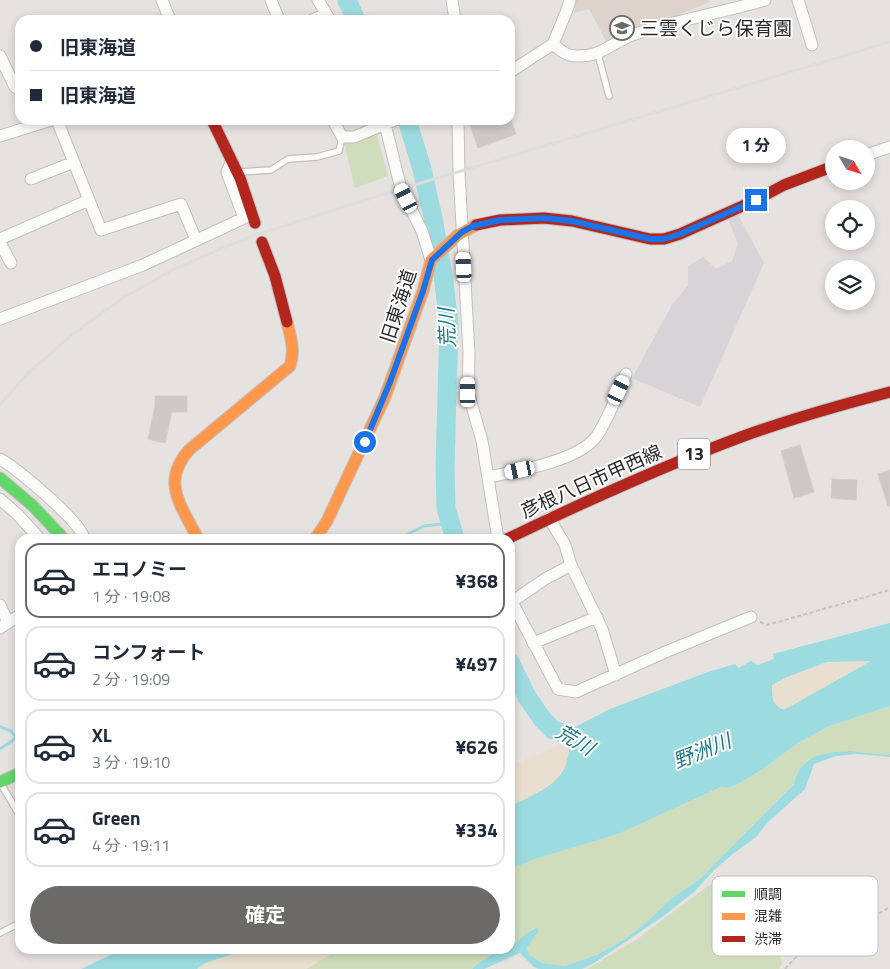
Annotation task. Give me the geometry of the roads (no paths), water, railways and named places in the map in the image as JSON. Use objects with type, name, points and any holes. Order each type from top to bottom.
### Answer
[{"type":"street","points":[[162,0],[168,15]]},
{"type":"street","points":[[271,0],[277,15]]},
{"type":"street","points":[[318,0],[327,15]]},
{"type":"street","points":[[452,0],[454,15]]},
{"type":"street","points":[[515,69],[553,44],[568,10],[570,0]]},
{"type":"street","points":[[553,44],[567,55],[598,54],[630,36],[706,14],[765,0]]},
{"type":"street","points":[[798,0],[812,45]]},
{"type":"street","points":[[0,56],[15,87]]},
{"type":"street","points":[[0,136],[32,125]]},
{"type":"street","points":[[59,125],[102,230],[181,204],[196,240]]},
{"type":"street","points":[[214,125],[234,167],[255,223]]},
{"type":"street","points":[[336,125],[342,138],[354,137],[381,125]]},
{"type":"street","points":[[391,125],[402,189],[422,230],[432,260]]},
{"type":"street","points":[[458,125],[460,234],[469,354],[468,392],[482,441],[497,534]]},
{"type":"street","points":[[875,152],[890,147]]},
{"type":"street","points":[[31,179],[74,162]]},
{"type":"street","points":[[0,319],[143,265],[244,218],[227,172],[234,167]]},
{"type":"street","name":"旧東海道","points":[[318,534],[348,480],[385,397],[423,291],[432,260],[460,234],[473,226],[500,220],[544,218],[572,221],[650,239],[664,239],[680,234],[748,204],[784,185],[825,169]]},
{"type":"street","points":[[0,239],[89,200]]},
{"type":"street","points":[[196,534],[174,488],[173,479],[180,460],[189,450],[282,374],[290,366],[293,356],[292,342],[282,300],[262,242]]},
{"type":"street","points":[[0,243],[11,263]]},
{"type":"street","points":[[489,477],[535,467],[584,447],[595,438],[626,374]]},
{"type":"street","name":"彦根八日市甲西線","points":[[515,535],[617,487],[687,457],[780,423],[890,392]]},
{"type":"street","points":[[0,459],[37,487],[83,534]]},
{"type":"street","points":[[0,478],[33,506],[59,534]]},
{"type":"street","points":[[0,499],[35,534]]},
{"type":"street","points":[[550,518],[565,545],[571,565],[597,617],[616,675]]},
{"type":"street","points":[[515,598],[571,565]]},
{"type":"street","points":[[0,605],[4,625],[15,619]]},
{"type":"street","points":[[515,607],[558,689],[576,692],[663,653],[751,618]]},
{"type":"street","points":[[534,643],[597,617]]},
{"type":"street","points":[[0,782],[15,775]]},
{"type":"lane","points":[[598,54],[609,96]]},
{"type":"lane","points":[[234,167],[271,170],[288,159],[317,157],[338,151],[342,138]]},
{"type":"lane","points":[[0,782],[15,808]]},
{"type":"lane","points":[[0,933],[15,926]]},
{"type":"water","name":"野洲川","points":[[890,623],[890,706],[827,727],[798,743],[738,784],[728,788],[721,787],[618,834],[538,858],[515,867],[515,804],[548,787],[560,775],[564,769],[569,750],[569,730],[610,709],[705,673],[735,664],[739,668],[751,661],[758,665],[774,659],[773,654]],"holes":[[[871,661],[784,710],[775,703],[772,685],[787,677],[827,662]]]},
{"type":"water","points":[[850,751],[890,754],[890,757],[857,754],[836,756],[814,764],[805,789],[767,823],[756,837],[714,870],[694,892],[662,917],[594,963],[582,969],[539,969],[534,967],[520,953],[484,969],[472,969],[492,954],[515,954],[515,943],[527,933],[538,928],[538,932],[527,948],[529,954],[542,963],[565,966],[597,955],[625,939],[647,922],[672,898],[701,878],[794,784],[802,766],[814,757]]},
{"type":"water","points":[[112,954],[233,954],[205,963],[197,969],[81,969]]},
{"type":"waterway","name":"荒川","points":[[347,0],[354,15]]},
{"type":"waterway","name":"荒川","points":[[409,125],[422,169],[433,218],[449,324],[445,467],[446,508],[454,534]]},
{"type":"waterway","points":[[408,534],[424,526],[451,523]]},
{"type":"waterway","name":"荒川","points":[[515,672],[527,697],[543,720],[553,730],[577,737],[590,746]]},
{"type":"waterway","points":[[0,727],[11,731],[15,736]]},
{"type":"waterway","points":[[0,749],[15,738]]},
{"type":"railway","points":[[0,405],[26,375],[73,334],[123,298],[174,269],[249,237],[391,192],[890,42]]},
{"type":"place","name":"三雲くじら保育園","points":[[622,28]]}]
